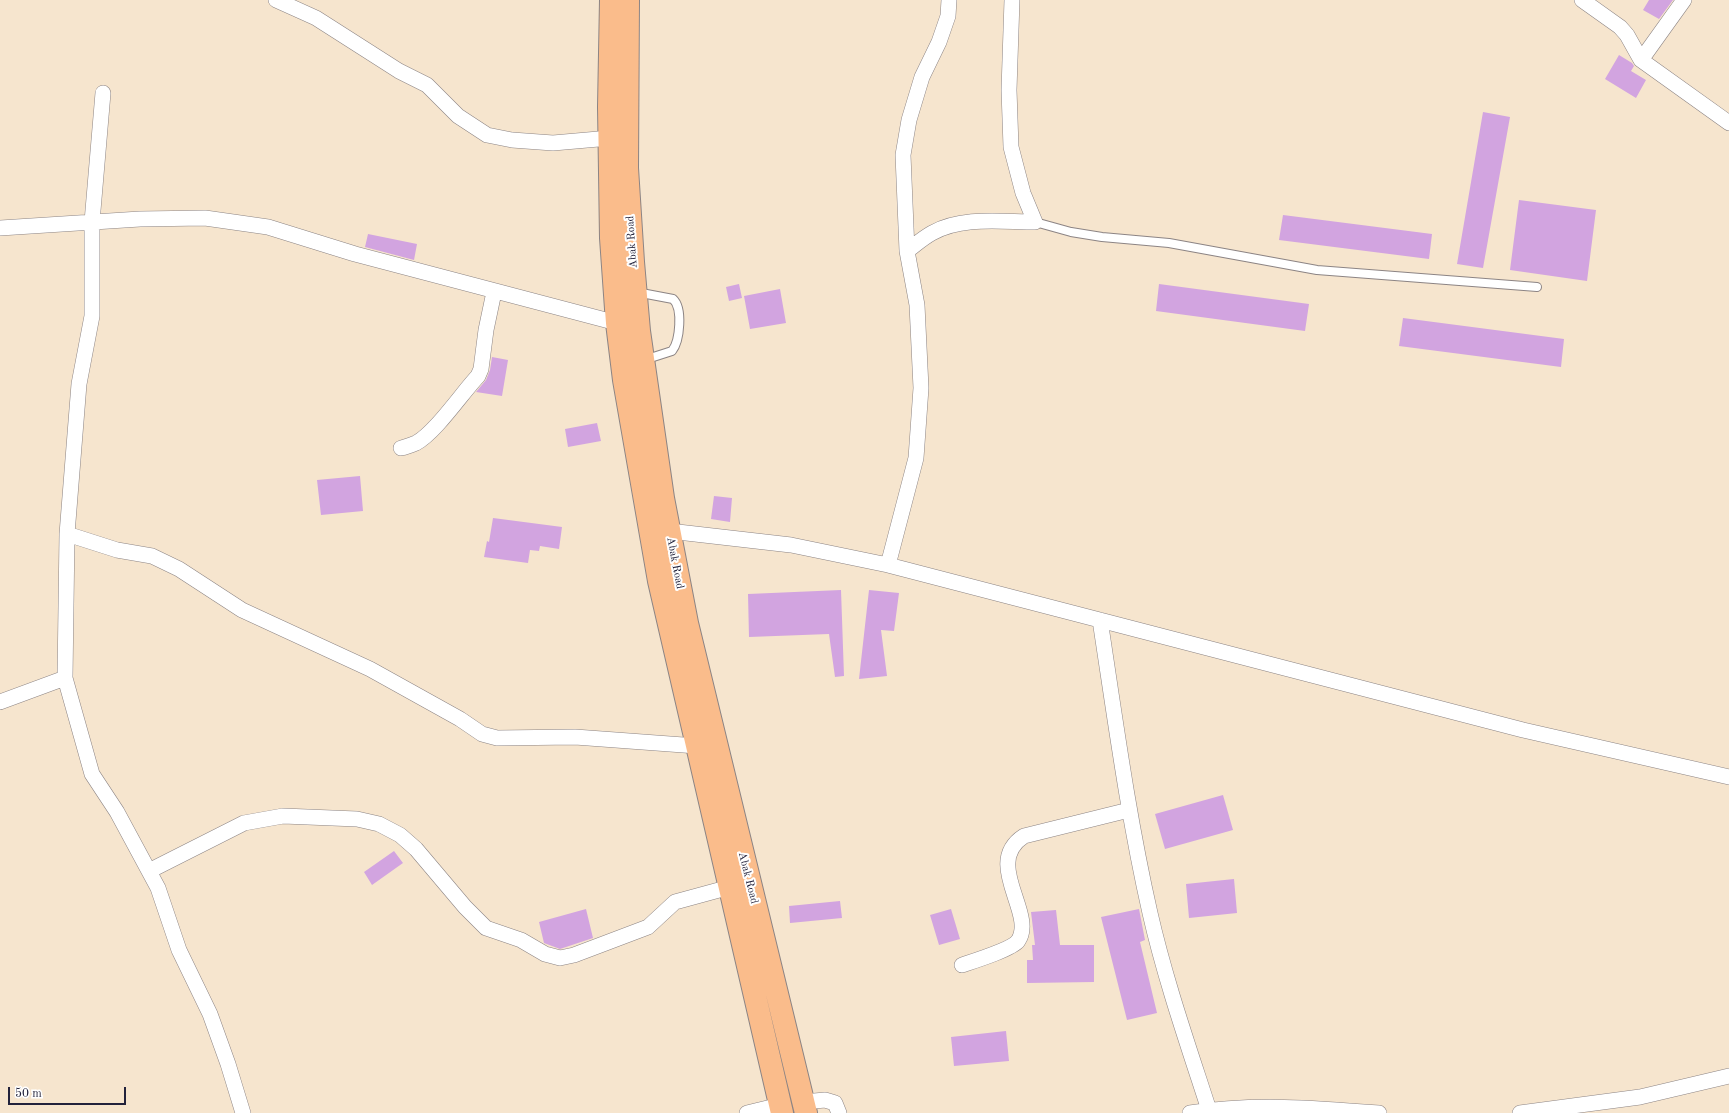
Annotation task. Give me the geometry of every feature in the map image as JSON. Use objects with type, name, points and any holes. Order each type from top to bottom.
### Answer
[{"type":"highway","name":"Abak Road","points":[[611,0],[611,238],[617,323],[624,380],[659,581],[781,1109]]},
{"type":"highway","name":"Abak Road","points":[[628,0],[627,168],[636,292],[643,360],[662,490],[687,623],[805,1108]]},
{"type":"street","points":[[276,0],[316,18],[399,71],[427,85],[458,116],[487,135],[512,140],[553,143],[610,138]]},
{"type":"street","points":[[888,565],[916,458],[921,388],[917,305],[907,251],[903,156],[909,120],[922,77],[939,42],[948,16],[949,0]]},
{"type":"street","points":[[907,251],[933,233],[959,224],[993,221],[1035,222],[1023,193],[1011,146],[1009,90],[1012,0]]},
{"type":"street","points":[[1582,0],[1620,27],[1627,35],[1641,60],[1729,123]]},
{"type":"street","points":[[1641,60],[1684,0]]},
{"type":"street","points":[[103,93],[92,222],[92,316],[79,384],[67,534],[65,678],[92,774],[117,812],[158,888],[179,950],[210,1014],[228,1064],[243,1113]]},
{"type":"street","points":[[0,228],[92,222],[205,218],[268,227],[355,254],[494,292],[617,323]]},
{"type":"street","points":[[401,448],[416,443],[425,436],[442,419],[478,376],[481,368],[486,330],[494,292]]},
{"type":"street","points":[[669,531],[791,546],[888,565],[1523,730],[1729,777]]},
{"type":"street","points":[[67,534],[117,550],[152,556],[179,568],[242,610],[370,669],[460,719],[482,734],[497,738],[575,737],[698,746]]},
{"type":"street","points":[[1100,620],[1129,810],[1150,914],[1174,998],[1209,1110]]},
{"type":"street","points":[[0,702],[65,678]]},
{"type":"street","points":[[962,965],[1006,949],[1018,942],[1022,933],[1021,920],[1007,864],[1011,849],[1017,841],[1024,836],[1129,810]]},
{"type":"street","points":[[149,871],[244,824],[283,816],[364,820],[379,824],[395,832],[416,849],[465,907],[486,928],[521,940],[544,954],[560,958],[574,955],[648,927],[674,902],[730,887]]},
{"type":"street","points":[[1520,1113],[1640,1097],[1729,1076]]},
{"type":"street","points":[[805,1108],[825,1100],[835,1103],[839,1113]]},
{"type":"street","points":[[1190,1113],[1209,1110],[1302,1107],[1379,1113]]},
{"type":"street","points":[[747,1113],[781,1109]]},
{"type":"lane","points":[[1035,222],[1071,232],[1102,237],[1169,243],[1317,270],[1537,287]]},
{"type":"lane","points":[[636,292],[673,299],[675,301],[679,318],[678,341],[672,352],[643,360]]},
{"type":"building","points":[[1649,0],[1673,0],[1659,19],[1643,10]]},
{"type":"building","points":[[1619,55],[1632,63],[1634,66],[1631,71],[1646,80],[1636,98],[1605,79]]},
{"type":"building","points":[[1483,112],[1510,117],[1483,268],[1457,264]]},
{"type":"building","points":[[1519,200],[1596,210],[1587,281],[1510,270]]},
{"type":"building","points":[[1283,215],[1432,234],[1429,259],[1279,240]]},
{"type":"building","points":[[368,234],[417,244],[414,260],[365,247]]},
{"type":"building","points":[[739,284],[742,298],[729,301],[726,287]]},
{"type":"building","points":[[1159,284],[1309,304],[1305,331],[1156,311]]},
{"type":"building","points":[[780,289],[786,323],[750,329],[744,296]]},
{"type":"building","points":[[1403,318],[1564,339],[1561,367],[1399,346]]},
{"type":"building","points":[[492,357],[508,360],[502,396],[476,392],[486,380],[490,370]]},
{"type":"building","points":[[597,423],[601,441],[568,447],[565,429]]},
{"type":"building","points":[[360,476],[363,511],[321,515],[317,480]]},
{"type":"building","points":[[714,496],[732,498],[730,522],[711,519]]},
{"type":"building","points":[[493,518],[562,527],[559,549],[540,546],[539,551],[530,550],[528,563],[484,557],[487,541],[489,542]]},
{"type":"building","points":[[841,590],[844,676],[835,677],[829,634],[749,637],[748,594]]},
{"type":"building","points":[[869,590],[899,593],[894,631],[881,630],[887,676],[859,679]]},
{"type":"building","points":[[1223,795],[1233,830],[1165,849],[1155,814]]},
{"type":"building","points":[[394,851],[403,863],[372,885],[364,872]]},
{"type":"building","points":[[1234,879],[1237,913],[1189,918],[1186,884]]},
{"type":"building","points":[[840,901],[842,918],[790,923],[789,906]]},
{"type":"building","points":[[586,909],[593,938],[560,949],[544,943],[539,922]]},
{"type":"building","points":[[951,909],[960,939],[939,945],[930,915]]},
{"type":"building","points":[[1139,909],[1145,940],[1140,942],[1157,1013],[1127,1020],[1101,917]]},
{"type":"building","points":[[1056,910],[1060,945],[1094,945],[1094,982],[1027,983],[1027,960],[1033,960],[1032,945],[1035,945],[1031,912]]},
{"type":"building","points":[[1006,1031],[1009,1061],[954,1066],[951,1037]]}]
